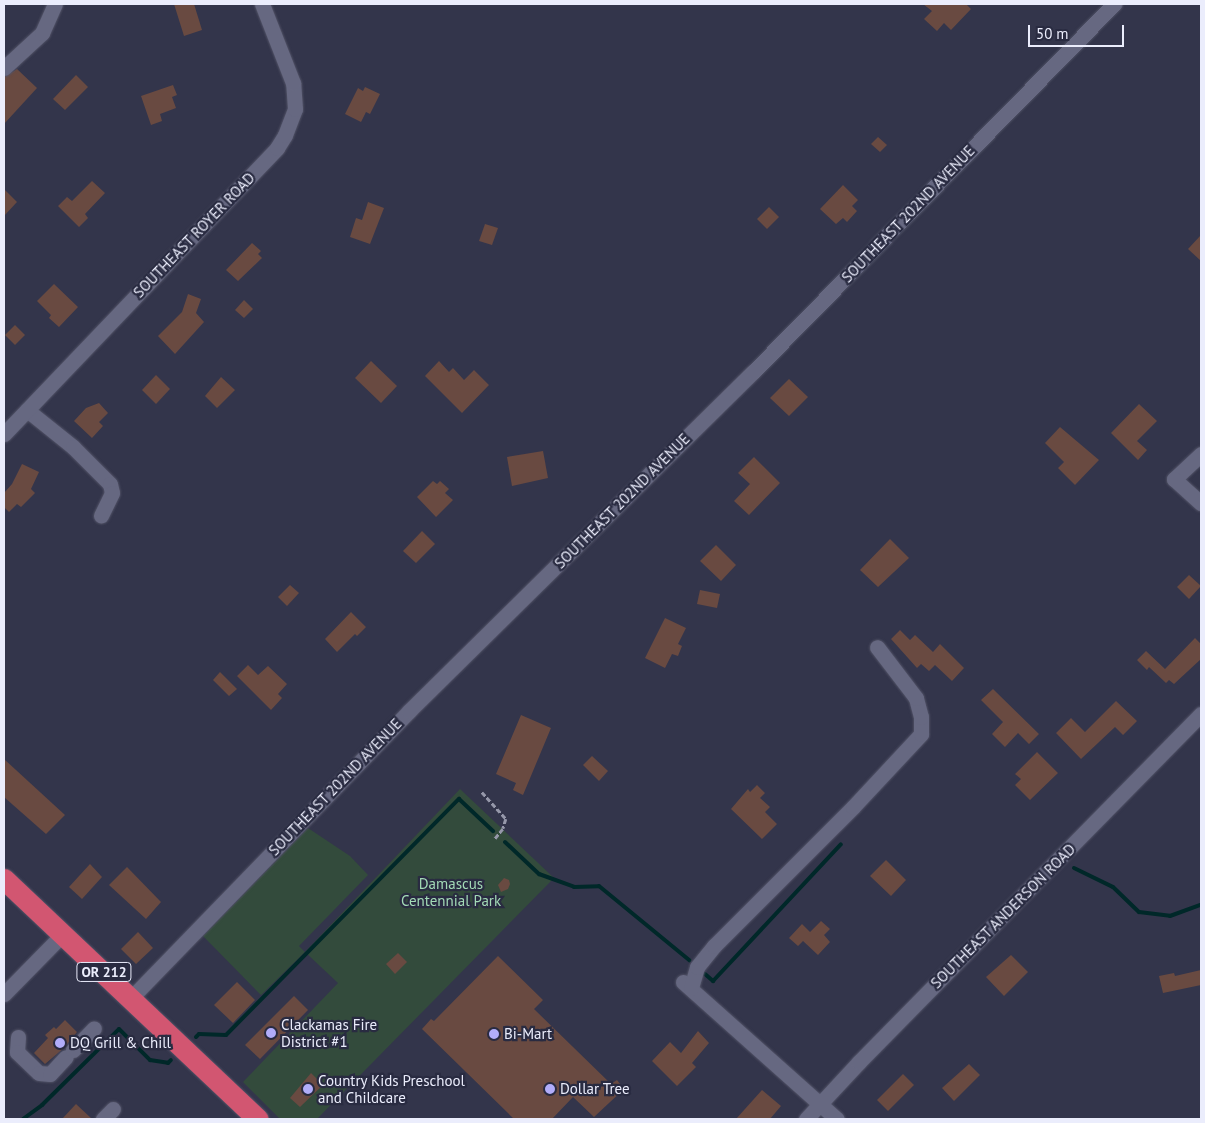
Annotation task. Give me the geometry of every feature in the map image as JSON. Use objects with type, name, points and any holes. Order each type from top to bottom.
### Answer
[{"type":"highway","name":"OR 212","points":[[4,879],[258,1119]]},
{"type":"street","points":[[4,68],[42,33],[55,4]]},
{"type":"street","name":"SOUTHEAST ROYER ROAD","points":[[4,434],[278,148],[292,123],[296,97],[283,53],[262,4]]},
{"type":"street","name":"SOUTHEAST 202ND AVENUE","points":[[131,998],[409,711],[753,372],[1114,4]]},
{"type":"street","points":[[27,410],[73,447],[110,484],[112,493],[101,516]]},
{"type":"street","points":[[1201,454],[1174,479],[1201,504]]},
{"type":"street","points":[[837,1119],[687,985],[697,967],[714,946],[852,807],[921,734],[921,717],[916,698],[877,647]]},
{"type":"street","name":"SOUTHEAST ANDERSON ROAD","points":[[806,1119],[1201,714]]},
{"type":"street","points":[[4,994],[63,934]]},
{"type":"street","points":[[18,1037],[17,1052],[39,1073],[50,1074],[94,1028]]},
{"type":"path","points":[[482,792],[506,819],[503,829],[494,839]]},
{"type":"green space","name":"Damascus Centennial Park","points":[[460,789],[554,878],[317,1119],[280,1119],[243,1082],[338,983],[305,952]]},
{"type":"green space","points":[[308,828],[350,856],[368,875],[299,946],[305,952],[261,995],[203,936]]},
{"type":"building","points":[[174,4],[194,4],[202,30],[184,36]]},
{"type":"building","points":[[923,4],[966,4],[971,9],[951,30],[944,23],[937,31],[924,19],[932,11]]},
{"type":"building","points":[[17,69],[37,88],[4,124],[4,77]]},
{"type":"building","points":[[76,75],[88,87],[65,110],[53,99]]},
{"type":"building","points":[[173,85],[177,95],[172,97],[176,108],[160,114],[162,121],[151,125],[141,96]]},
{"type":"building","points":[[365,87],[380,94],[370,114],[366,112],[361,122],[345,114],[358,88],[363,91]]},
{"type":"building","points":[[878,137],[887,145],[880,152],[871,144]]},
{"type":"building","points":[[92,181],[105,193],[85,214],[88,218],[79,227],[58,206],[67,197],[72,201]]},
{"type":"building","points":[[843,185],[858,200],[852,206],[857,211],[847,222],[843,218],[836,224],[820,209]]},
{"type":"building","points":[[4,189],[17,202],[4,216]]},
{"type":"building","points":[[368,202],[384,208],[370,244],[350,237],[356,218],[362,220]]},
{"type":"building","points":[[769,207],[779,217],[767,229],[757,219]]},
{"type":"building","points":[[485,224],[498,228],[492,245],[479,241]]},
{"type":"building","points":[[1201,235],[1201,261],[1188,249]]},
{"type":"building","points":[[252,243],[261,251],[258,254],[262,258],[238,281],[226,270]]},
{"type":"building","points":[[54,284],[78,307],[59,327],[49,318],[51,315],[37,301]]},
{"type":"building","points":[[188,294],[201,299],[196,313],[204,322],[175,354],[158,336],[182,312]]},
{"type":"building","points":[[244,300],[253,309],[244,318],[235,310]]},
{"type":"building","points":[[15,325],[25,335],[15,345],[5,335]]},
{"type":"building","points":[[371,361],[397,386],[381,403],[355,378]]},
{"type":"building","points":[[439,361],[449,372],[453,368],[464,380],[474,370],[489,385],[462,413],[425,376]]},
{"type":"building","points":[[156,375],[170,389],[156,404],[142,390]]},
{"type":"building","points":[[221,377],[235,390],[217,408],[205,396]]},
{"type":"building","points":[[789,379],[808,397],[789,416],[770,398]]},
{"type":"building","points":[[99,403],[108,413],[99,422],[103,426],[92,438],[74,421],[86,408]]},
{"type":"building","points":[[1139,404],[1157,421],[1137,441],[1147,450],[1138,460],[1111,433]]},
{"type":"building","points":[[1060,427],[1099,460],[1075,485],[1058,468],[1064,462],[1045,443]]},
{"type":"building","points":[[543,451],[548,478],[512,486],[507,457]]},
{"type":"building","points":[[754,457],[780,483],[749,515],[734,501],[750,484],[738,473]]},
{"type":"building","points":[[22,464],[39,472],[31,489],[35,493],[21,507],[17,504],[9,512],[4,507],[4,493],[12,484]]},
{"type":"building","points":[[433,481],[437,484],[440,481],[449,489],[445,493],[453,500],[436,517],[417,497]]},
{"type":"building","points":[[422,531],[435,544],[416,563],[403,551]]},
{"type":"building","points":[[890,539],[909,558],[878,587],[860,570]]},
{"type":"building","points":[[716,545],[736,565],[721,581],[700,561]]},
{"type":"building","points":[[1189,575],[1201,586],[1189,599],[1177,587]]},
{"type":"building","points":[[290,585],[299,593],[287,606],[278,597]]},
{"type":"building","points":[[700,590],[720,594],[717,608],[697,604]]},
{"type":"building","points":[[351,612],[366,627],[357,636],[355,634],[337,652],[325,639]]},
{"type":"building","points":[[665,618],[686,628],[678,644],[682,646],[678,656],[672,654],[665,668],[645,658]]},
{"type":"building","points":[[900,630],[910,640],[915,635],[933,652],[940,644],[964,668],[952,681],[935,665],[929,671],[921,664],[917,668],[891,639]]},
{"type":"building","points":[[1195,638],[1201,644],[1201,659],[1174,684],[1169,680],[1166,683],[1149,667],[1147,670],[1137,660],[1146,651],[1165,669]]},
{"type":"building","points":[[248,665],[258,675],[268,666],[287,684],[278,694],[282,698],[271,710],[237,676]]},
{"type":"building","points":[[220,672],[237,689],[229,696],[213,680]]},
{"type":"building","points":[[993,689],[1039,734],[1029,744],[1018,733],[1005,747],[992,734],[1003,722],[981,700]]},
{"type":"building","points":[[1116,701],[1137,721],[1123,735],[1115,727],[1081,759],[1056,733],[1071,718],[1085,732]]},
{"type":"building","points":[[521,715],[551,728],[523,795],[513,790],[516,783],[496,774]]},
{"type":"building","points":[[1037,752],[1058,773],[1030,800],[1015,785],[1021,779],[1015,774]]},
{"type":"building","points":[[592,756],[608,771],[599,781],[583,765]]},
{"type":"building","points":[[4,759],[65,815],[46,834],[4,797]]},
{"type":"building","points":[[757,785],[765,793],[760,798],[770,807],[765,812],[777,824],[762,839],[731,809],[748,789],[750,792]]},
{"type":"building","points":[[886,860],[906,880],[891,896],[870,876]]},
{"type":"building","points":[[90,864],[102,877],[82,899],[69,887]]},
{"type":"building","points":[[127,867],[161,902],[146,919],[109,885]]},
{"type":"building","points":[[504,878],[509,880],[510,884],[508,889],[501,892],[498,885]]},
{"type":"building","points":[[821,921],[830,929],[824,935],[830,942],[818,955],[803,941],[798,946],[789,938],[802,924],[810,932]]},
{"type":"building","points":[[138,932],[153,948],[136,964],[121,949]]},
{"type":"building","points":[[398,953],[407,962],[395,974],[386,964]]},
{"type":"building","points":[[1011,955],[1028,972],[1004,996],[986,977]]},
{"type":"building","name":"Bi-Mart","points":[[498,956],[543,1000],[534,1009],[611,1084],[617,1080],[624,1089],[594,1117],[573,1097],[552,1119],[514,1119],[422,1029],[431,1019],[434,1021]]},
{"type":"building","points":[[1201,970],[1201,985],[1163,993],[1159,976],[1174,973],[1175,976]]},
{"type":"building","points":[[237,982],[255,1000],[233,1023],[214,1005]]},
{"type":"building","name":"Clackamas Fire District #1","points":[[294,996],[308,1010],[260,1059],[245,1045]]},
{"type":"building","name":"DQ Grill & Chill","points":[[65,1020],[77,1032],[64,1048],[45,1064],[34,1053],[48,1038],[45,1035],[54,1027],[56,1029]]},
{"type":"building","points":[[698,1031],[709,1043],[692,1063],[696,1067],[677,1086],[652,1061],[670,1042],[681,1053]]},
{"type":"building","points":[[969,1064],[980,1075],[954,1101],[942,1088]]},
{"type":"building","name":"Country Kids Preschool and Childcare","points":[[311,1073],[323,1085],[300,1107],[290,1098]]},
{"type":"building","points":[[903,1074],[914,1085],[888,1111],[877,1100]]},
{"type":"building","points":[[762,1090],[781,1106],[770,1119],[736,1119]]},
{"type":"building","points":[[76,1104],[92,1119],[62,1119]]},
{"type":"waterway","points":[[196,1037],[199,1034],[226,1035],[459,799],[493,831]]},
{"type":"waterway","points":[[505,842],[539,874],[574,887],[599,886],[689,960]]},
{"type":"waterway","points":[[705,974],[713,981],[841,844]]},
{"type":"waterway","points":[[1074,868],[1113,887],[1139,912],[1170,916],[1201,905]]},
{"type":"waterway","points":[[23,1119],[42,1105],[119,1029],[150,1060],[168,1063],[171,1060]]},
{"type":"place","name":"Clackamas Fire District #1","points":[[271,1033]]},
{"type":"place","name":"Bi-Mart","points":[[494,1034]]},
{"type":"place","name":"DQ Grill & Chill","points":[[60,1043]]},
{"type":"place","name":"Country Kids Preschool and Childcare","points":[[308,1089]]},
{"type":"place","name":"Dollar Tree","points":[[550,1089]]}]
